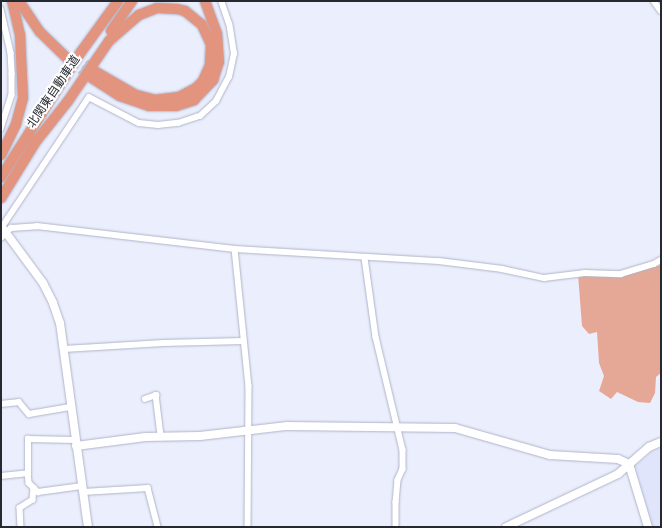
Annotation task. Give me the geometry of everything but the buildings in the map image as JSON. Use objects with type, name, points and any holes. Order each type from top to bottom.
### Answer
[{"type":"highway","points":[[1,155],[16,124],[23,98],[20,35],[12,1]]},
{"type":"highway","points":[[19,1],[40,32],[71,57],[44,28],[26,1]]},
{"type":"highway","name":"北関東自動車道","points":[[1,177],[81,52],[118,1]]},
{"type":"highway","name":"北関東自動車道","points":[[1,198],[34,144],[132,1]]},
{"type":"highway","points":[[34,144],[68,101],[109,41],[139,15],[157,8],[177,8],[185,11],[202,25],[211,44],[210,65],[203,81],[196,88],[179,97],[156,100],[136,95],[94,75],[120,96],[149,106],[176,106],[194,100],[213,80],[218,62],[217,34],[205,1]]},
{"type":"street","points":[[2,231],[89,97],[139,122],[158,125],[178,123],[200,116],[216,101],[229,77],[234,54],[229,24],[221,1]]},
{"type":"street","points":[[654,1],[661,11]]},
{"type":"street","points":[[1,9],[11,53],[12,96],[1,129]]},
{"type":"street","points":[[2,231],[11,228],[37,226],[235,249],[439,261],[544,278],[585,273],[621,274],[661,260]]},
{"type":"street","points":[[2,231],[43,283],[60,323],[88,527]]},
{"type":"street","points":[[235,249],[249,386],[248,527]]},
{"type":"street","points":[[364,258],[376,337],[403,450],[403,469],[398,480],[396,527]]},
{"type":"street","points":[[64,349],[243,341]]},
{"type":"street","points":[[145,399],[156,395],[161,436]]},
{"type":"street","points":[[1,404],[19,402],[29,414],[71,407]]},
{"type":"street","points":[[158,527],[148,488],[38,492],[29,483],[28,440],[76,443],[161,436],[200,436],[304,426],[456,428],[550,455],[618,459],[630,464]]},
{"type":"street","points":[[506,527],[618,474],[649,448],[661,442]]},
{"type":"street","points":[[630,464],[648,527]]},
{"type":"street","points":[[1,476],[28,474]]},
{"type":"street","points":[[21,527],[20,508],[33,500],[34,488]]},
{"type":"shaded area","points":[[661,265],[661,373],[656,377],[655,393],[650,403],[638,402],[617,392],[611,399],[599,391],[604,376],[599,363],[597,332],[589,334],[582,326],[578,274],[621,274]]},
{"type":"shaded area","points":[[661,448],[661,527],[652,527],[635,466],[652,452]]},
{"type":"tunnel","points":[[73,54],[96,72]]},
{"type":"tunnel","points":[[69,60],[92,78]]}]
